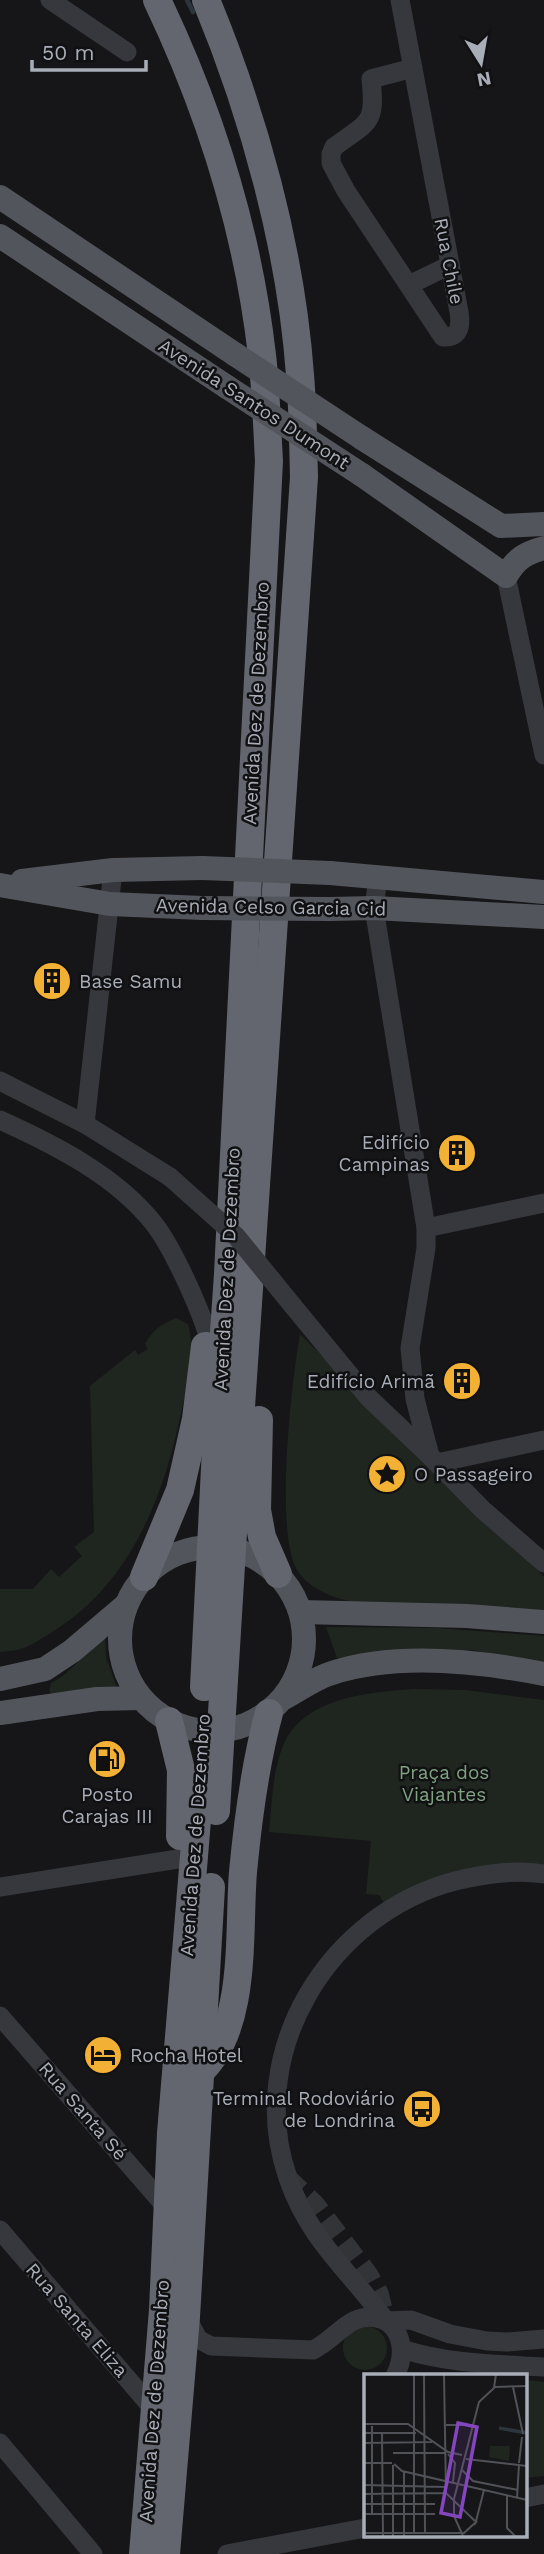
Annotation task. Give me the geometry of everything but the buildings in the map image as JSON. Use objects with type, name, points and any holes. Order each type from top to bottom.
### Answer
[{"type":"highway","name":"Avenida Dez de Dezembro","points":[[166,2554],[186,2317],[189,2069],[239,1263],[304,477],[300,374],[288,286],[272,206],[232,62],[206,0]]},
{"type":"highway","points":[[216,0],[232,62]]},
{"type":"highway","name":"Avenida Dez de Dezembro","points":[[157,1],[189,74],[213,139],[235,212],[251,285],[262,356],[268,448],[239,1263]]},
{"type":"highway","points":[[144,1577],[180,1490],[196,1419],[207,1332],[239,1263]]},
{"type":"highway","points":[[239,1263],[258,1300],[261,1376],[257,1510],[262,1537],[278,1574]]},
{"type":"highway","points":[[169,1721],[182,1784],[168,2013],[169,2029],[189,2069],[221,2046],[229,2024],[237,1972],[250,1810],[262,1738],[276,1706]]},
{"type":"highway","name":"Avenida Dez de Dezembro","points":[[143,2554],[163,2310],[171,2133],[189,2069]]},
{"type":"main road","name":"Avenida Santos Dumont","points":[[0,197],[362,438],[501,526],[544,524]]},
{"type":"main road","name":"Avenida Santos Dumont","points":[[0,236],[362,475],[506,576]]},
{"type":"main road","points":[[506,576],[514,562],[526,553],[544,548]]},
{"type":"main road","points":[[175,907],[167,893],[171,878],[193,868]]},
{"type":"main road","name":"Avenida Celso Garcia Cid","points":[[0,884],[113,870],[193,868],[330,873],[544,892]]},
{"type":"main road","name":"Avenida Celso Garcia Cid","points":[[0,884],[110,904],[202,908],[374,908],[544,918]]},
{"type":"main road","points":[[0,1679],[45,1669],[72,1651],[125,1606],[144,1577],[160,1563],[179,1553],[222,1547],[262,1561],[278,1574],[292,1592],[301,1612],[305,1635],[303,1658],[296,1679],[276,1706]]},
{"type":"main road","points":[[125,1606],[120,1625],[120,1645],[122,1664],[130,1682],[153,1711],[188,1729],[209,1732],[251,1724],[330,1673],[377,1663],[449,1661],[511,1667],[544,1674]]},
{"type":"main road","points":[[301,1612],[467,1616],[544,1622]]},
{"type":"main road","points":[[0,1713],[97,1699],[141,1698]]},
{"type":"street","points":[[50,0],[127,51]]},
{"type":"street","name":"Rua Chile","points":[[400,0],[413,68],[450,265],[460,325],[457,334],[451,337],[443,337],[346,191],[331,163],[334,147],[371,117],[374,107],[371,79],[413,68]]},
{"type":"street","points":[[409,285],[450,265]]},
{"type":"street","points":[[506,576],[543,749]]},
{"type":"street","points":[[85,1124],[113,870]]},
{"type":"street","points":[[378,877],[374,908],[426,1228],[426,1248],[410,1348],[415,1399],[434,1460]]},
{"type":"street","points":[[0,1081],[85,1124],[170,1177],[236,1236],[368,1396],[483,1510],[544,1563]]},
{"type":"street","points":[[0,1120],[78,1161],[139,1207],[165,1240],[207,1332]]},
{"type":"street","points":[[426,1228],[544,1203]]},
{"type":"street","points":[[434,1460],[544,1440]]},
{"type":"street","points":[[0,1887],[178,1859]]},
{"type":"street","points":[[395,2374],[402,2349],[397,2333],[327,2251],[305,2216],[287,2177],[274,2111],[277,2079],[287,2040],[304,1998],[325,1967],[365,1928],[394,1907],[424,1891],[476,1875],[514,1872],[544,1874]]},
{"type":"street","name":"Rua Santa Sé","points":[[0,2016],[166,2207]]},
{"type":"street","name":"Rua Santa Eliza","points":[[0,2230],[155,2411]]},
{"type":"street","points":[[186,2317],[198,2339],[211,2346],[313,2350],[354,2319],[365,2317],[386,2321],[411,2320],[450,2334],[487,2341],[544,2339]]},
{"type":"street","points":[[402,2349],[452,2362],[544,2367]]},
{"type":"street","points":[[0,2444],[93,2554]]},
{"type":"street","points":[[526,2498],[544,2494]]},
{"type":"street","points":[[227,2554],[288,2548],[363,2526]]},
{"type":"green space","points":[[176,1318],[188,1324],[190,1334],[188,1380],[164,1477],[138,1538],[101,1591],[77,1614],[29,1646],[0,1652],[0,1589],[33,1589],[51,1569],[59,1577],[82,1556],[74,1547],[94,1532],[90,1386],[135,1350],[138,1355],[148,1349],[145,1344],[154,1331]]},
{"type":"green space","points":[[300,1334],[544,1577],[544,1612],[366,1605],[338,1598],[305,1580],[291,1555],[286,1494],[289,1420]]},
{"type":"green space","points":[[326,1627],[437,1628],[544,1636],[544,1664],[472,1650],[424,1650],[337,1658]]},
{"type":"green space","points":[[105,1637],[106,1657],[117,1688],[52,1694],[49,1691],[51,1683],[63,1676]]},
{"type":"green space","name":"Praça dos Viajantes","points":[[415,1689],[466,1690],[544,1700],[544,1871],[385,1905],[379,1895],[366,1894],[371,1841],[269,1832],[273,1789],[283,1746],[293,1730],[306,1717],[322,1707],[359,1695]]},
{"type":"green space","points":[[365,2326],[381,2332],[387,2348],[381,2364],[365,2370],[349,2364],[343,2348],[349,2332]]},
{"type":"green space","points":[[526,2380],[544,2382],[544,2476],[526,2478]]},
{"type":"waterway","points":[[187,0],[193,12]]},
{"type":"tunnel","points":[[287,2177],[316,2205],[369,2275],[379,2293],[386,2321]]},
{"type":"place","name":"Base Samu","points":[[52,981]]},
{"type":"place","name":"Edifício Campinas","points":[[457,1153]]},
{"type":"place","name":"Edifício Arimã","points":[[462,1381]]},
{"type":"place","name":"O Passageiro","points":[[387,1474]]},
{"type":"place","name":"Posto Carajas III","points":[[107,1759]]},
{"type":"place","name":"Rocha Hotel","points":[[103,2055]]},
{"type":"place","name":"Terminal Rodoviário de Londrina","points":[[422,2109]]}]
